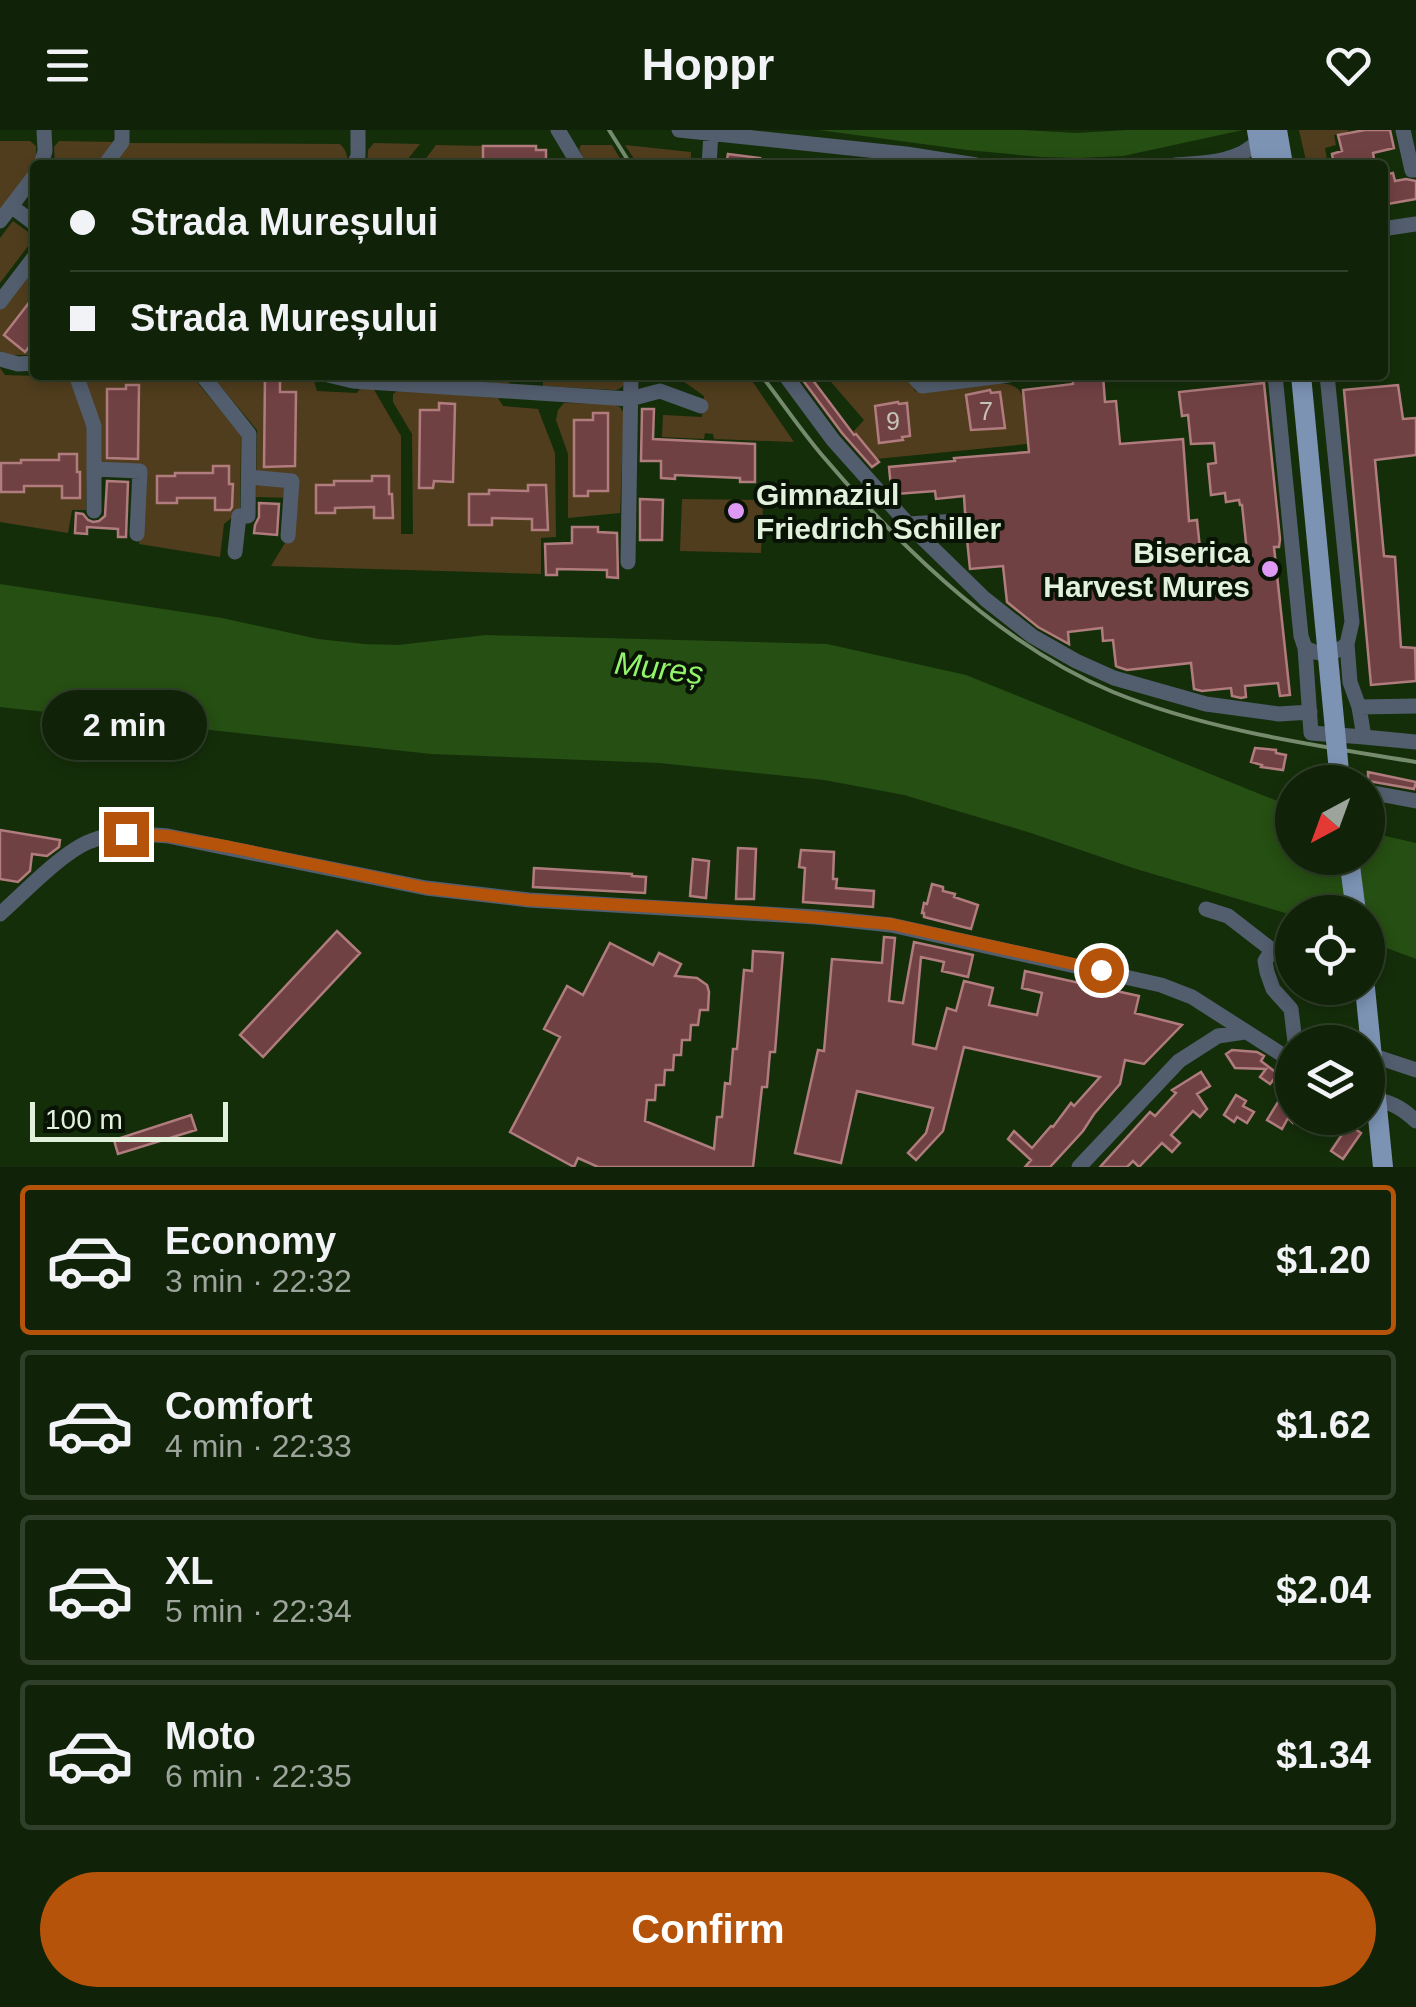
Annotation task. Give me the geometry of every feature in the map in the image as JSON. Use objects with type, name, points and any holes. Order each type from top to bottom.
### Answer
[{"type":"main road","points":[[1263,160],[1266,134]]},
{"type":"main road","points":[[1266,134],[1280,160]]},
{"type":"main road","points":[[1301,380],[1338,765]]},
{"type":"main road","points":[[1368,1005],[1383,1167]]},
{"type":"street","points":[[42,160],[44,130]]},
{"type":"street","points":[[109,160],[122,142],[122,130]]},
{"type":"street","points":[[356,160],[358,130]]},
{"type":"street","points":[[558,130],[576,160]]},
{"type":"street","points":[[679,130],[906,160]]},
{"type":"street","points":[[1403,130],[1412,170],[1416,170]]},
{"type":"street","points":[[709,160],[711,132]]},
{"type":"street","points":[[1219,160],[1240,155],[1266,134]]},
{"type":"street","points":[[0,221],[30,181]]},
{"type":"street","points":[[11,206],[30,220]]},
{"type":"street","points":[[1388,228],[1416,224]]},
{"type":"street","points":[[0,302],[30,263]]},
{"type":"street","points":[[0,359],[30,363]]},
{"type":"street","points":[[78,380],[94,426],[94,512]]},
{"type":"street","points":[[206,380],[249,434],[248,516],[238,516],[234,552]]},
{"type":"street","points":[[350,380],[630,399],[660,391],[701,406]]},
{"type":"street","points":[[524,393],[525,380]]},
{"type":"street","points":[[628,562],[630,380]]},
{"type":"street","points":[[789,380],[833,440],[908,524],[985,598],[1032,636],[1114,678],[1206,704],[1279,714],[1310,712]]},
{"type":"street","points":[[917,380],[922,386],[969,380]]},
{"type":"street","points":[[1275,380],[1312,733],[1416,742]]},
{"type":"street","points":[[1328,380],[1352,622],[1348,644],[1350,682],[1364,736]]},
{"type":"street","points":[[94,469],[140,471],[137,534]]},
{"type":"street","points":[[248,477],[292,481],[288,536]]},
{"type":"street","points":[[908,524],[959,521]]},
{"type":"street","points":[[1305,648],[1329,655],[1348,644]]},
{"type":"street","points":[[1359,706],[1416,706]]},
{"type":"street","points":[[1385,795],[1416,800]]},
{"type":"street","points":[[0,914],[89,841],[126,834],[168,836],[420,887],[529,900],[800,916],[906,927],[1160,984],[1192,997],[1245,1032],[1275,1044]]},
{"type":"street","points":[[1206,909],[1228,916],[1272,950]]},
{"type":"street","points":[[1275,949],[1265,961],[1266,972],[1273,989],[1291,1009],[1291,1025]]},
{"type":"street","points":[[1079,1167],[1179,1062],[1218,1036],[1245,1032]]},
{"type":"street","points":[[1385,1060],[1416,1070]]},
{"type":"street","points":[[1385,1101],[1416,1121]]},
{"type":"shaded area","points":[[1299,130],[1348,130],[1334,135],[1336,145],[1325,148],[1327,160],[1306,160]]},
{"type":"shaded area","points":[[0,141],[30,141],[36,146],[36,160],[30,160],[30,172],[0,210]]},
{"type":"shaded area","points":[[59,141],[116,142],[102,160],[55,160],[54,147]]},
{"type":"shaded area","points":[[128,143],[340,144],[347,159],[347,160],[115,160]]},
{"type":"shaded area","points":[[374,143],[420,144],[407,160],[367,160],[368,150]]},
{"type":"shaded area","points":[[436,145],[483,146],[483,160],[425,160]]},
{"type":"shaded area","points":[[581,145],[612,145],[621,160],[584,160]]},
{"type":"shaded area","points":[[625,145],[691,152],[691,160],[635,160]]},
{"type":"shaded area","points":[[13,221],[30,233],[30,244],[0,283],[0,238]]},
{"type":"shaded area","points":[[30,271],[30,355],[0,351],[0,310]]},
{"type":"shaded area","points":[[0,368],[5,375],[30,376],[30,380],[70,380],[88,427],[86,510],[72,510],[68,533],[0,522]]},
{"type":"shaded area","points":[[195,380],[241,435],[240,511],[224,524],[220,557],[139,544],[143,477],[99,475],[86,381]]},
{"type":"shaded area","points":[[215,380],[314,380],[317,391],[357,393],[361,387],[373,388],[401,436],[401,534],[413,534],[412,434],[393,402],[393,394],[399,390],[498,398],[503,406],[538,409],[555,453],[556,537],[541,538],[541,574],[271,566],[288,538],[296,498],[256,497],[257,430]]},
{"type":"shaded area","points":[[451,380],[509,380],[509,384]]},
{"type":"shaded area","points":[[543,380],[624,380],[622,387],[615,390],[543,386]]},
{"type":"shaded area","points":[[682,380],[751,380],[794,442],[714,439],[713,434],[705,433],[704,439],[662,437],[663,415],[702,417],[704,396]]},
{"type":"shaded area","points":[[829,380],[910,380],[915,391],[923,393],[977,384],[1006,384],[1022,395],[1027,444],[876,459],[853,432],[864,420]]},
{"type":"shaded area","points":[[564,403],[613,404],[624,414],[620,513],[568,518],[568,454],[556,420]]},
{"type":"shaded area","points":[[682,499],[763,500],[761,553],[680,551]]},
{"type":"water","points":[[819,130],[1243,130],[1123,156],[1079,158],[967,150]]},
{"type":"water","name":"Mureș","points":[[0,584],[364,644],[398,645],[486,635],[827,644],[966,675],[1275,800],[1275,875],[1385,875],[1385,836],[1416,843],[1416,959],[1385,947],[1385,895],[1275,895],[1275,910],[904,795],[824,780],[659,763],[431,754],[0,707]]},
{"type":"building","points":[[1390,130],[1394,148],[1373,153],[1374,160],[1333,160],[1332,154],[1342,151],[1338,135]]},
{"type":"building","points":[[483,146],[536,146],[536,150],[546,150],[546,160],[483,160]]},
{"type":"building","points":[[728,154],[760,158],[760,160],[727,160]]},
{"type":"building","points":[[1393,173],[1395,181],[1416,181],[1416,199],[1388,204],[1388,174]]},
{"type":"building","points":[[30,301],[30,346],[25,352],[4,335]]},
{"type":"building","points":[[265,380],[280,380],[280,392],[296,392],[295,466],[264,467]]},
{"type":"building","points":[[803,380],[813,380],[879,462],[872,467]]},
{"type":"building","points":[[1073,380],[1103,380],[1105,402],[1116,401],[1120,444],[1183,439],[1189,521],[1197,520],[1201,558],[1247,552],[1242,505],[1239,500],[1226,502],[1225,493],[1211,495],[1208,464],[1216,463],[1214,443],[1191,444],[1188,415],[1182,416],[1179,392],[1264,383],[1280,539],[1279,547],[1274,547],[1290,695],[1280,696],[1278,683],[1245,686],[1246,697],[1241,698],[1232,696],[1231,688],[1194,689],[1191,663],[1127,670],[1118,667],[1113,640],[1103,641],[1102,628],[1068,632],[1069,644],[1038,627],[1007,602],[1003,566],[970,569],[966,529],[970,519],[965,512],[964,496],[936,499],[935,491],[896,494],[891,488],[889,467],[1029,452],[1023,390],[1073,384]]},
{"type":"building","points":[[126,385],[139,385],[138,459],[107,458],[107,389],[126,389]]},
{"type":"building","points":[[1398,385],[1403,419],[1416,418],[1416,455],[1375,460],[1384,556],[1395,557],[1401,647],[1415,648],[1416,681],[1371,685],[1344,390]]},
{"type":"building","points":[[1000,392],[1005,428],[971,430],[966,395]]},
{"type":"building","points":[[439,403],[455,404],[453,482],[434,481],[433,488],[419,488],[420,410],[439,410]]},
{"type":"building","points":[[907,403],[910,436],[879,443],[875,406]]},
{"type":"building","points":[[642,409],[654,409],[653,439],[755,444],[755,482],[675,475],[675,479],[661,478],[661,461],[641,461]]},
{"type":"building","points":[[593,413],[608,413],[608,491],[574,496],[574,420],[593,420]]},
{"type":"building","points":[[59,454],[77,454],[80,498],[62,498],[62,486],[24,486],[24,492],[1,492],[1,463],[59,460]]},
{"type":"building","points":[[213,466],[229,466],[229,484],[233,484],[230,510],[215,510],[215,498],[177,498],[177,503],[157,503],[157,476],[213,473]]},
{"type":"building","points":[[372,476],[389,476],[393,518],[374,518],[374,507],[335,508],[335,513],[316,513],[316,485],[372,481]]},
{"type":"building","points":[[107,481],[128,482],[126,537],[118,537],[118,529],[87,527],[87,534],[75,533],[76,513],[93,522],[105,516]]},
{"type":"building","points":[[528,485],[546,485],[548,530],[532,530],[532,519],[492,518],[492,525],[469,525],[469,494],[528,491]]},
{"type":"building","points":[[640,499],[663,500],[662,540],[640,540]]},
{"type":"building","points":[[259,503],[279,504],[277,535],[254,533]]},
{"type":"building","points":[[572,527],[598,527],[598,532],[617,533],[618,578],[607,577],[607,570],[557,569],[557,575],[546,575],[545,544],[572,543]]},
{"type":"building","points":[[1255,748],[1286,755],[1284,765],[1275,765],[1275,769],[1251,762]]},
{"type":"building","points":[[1385,776],[1416,782],[1414,789],[1385,784]]},
{"type":"building","points":[[0,830],[60,840],[59,847],[47,856],[32,854],[30,871],[18,882],[0,879]]},
{"type":"building","points":[[738,848],[756,849],[754,899],[736,899]]},
{"type":"building","points":[[801,850],[834,852],[836,888],[874,891],[873,907],[803,902],[805,868],[799,867]]},
{"type":"building","points":[[693,859],[709,861],[706,898],[690,896]]},
{"type":"building","points":[[534,868],[646,877],[645,893],[533,887]]},
{"type":"building","points":[[932,884],[978,905],[971,929],[924,917],[924,903],[927,904]]},
{"type":"building","points":[[337,931],[360,953],[263,1057],[240,1035]]},
{"type":"building","points":[[884,937],[895,938],[889,1001],[903,1003],[914,942],[973,955],[968,977],[942,971],[944,962],[921,957],[913,1044],[936,1049],[947,1008],[956,1011],[964,981],[993,988],[989,1005],[1037,1015],[1042,993],[1022,988],[1025,971],[1139,996],[1135,1013],[1182,1025],[1144,1064],[1125,1060],[1120,1084],[1050,1167],[1025,1167],[1031,1160],[1008,1139],[1014,1131],[1032,1148],[1100,1077],[964,1047],[943,1131],[916,1160],[908,1153],[926,1133],[933,1108],[857,1091],[841,1163],[795,1153],[818,1050],[824,1051],[832,959],[882,963]]},
{"type":"building","points":[[610,943],[653,965],[659,953],[681,964],[675,976],[697,978],[707,985],[708,1010],[700,1010],[698,1025],[691,1025],[690,1040],[682,1040],[681,1055],[674,1055],[673,1070],[665,1070],[664,1085],[656,1085],[655,1100],[647,1100],[645,1121],[714,1149],[717,1117],[722,1117],[725,1083],[730,1084],[733,1049],[737,1049],[744,970],[752,971],[753,951],[783,953],[775,1052],[770,1052],[767,1087],[762,1087],[753,1167],[598,1167],[578,1158],[574,1167],[510,1132],[560,1037],[544,1029],[567,986],[583,995]]},
{"type":"building","points":[[1232,1050],[1257,1052],[1264,1056],[1261,1061],[1275,1072],[1275,1078],[1270,1084],[1260,1077],[1266,1069],[1235,1068],[1226,1054]]},
{"type":"building","points":[[1201,1072],[1210,1086],[1197,1094],[1207,1109],[1200,1117],[1193,1111],[1171,1135],[1180,1143],[1172,1152],[1162,1143],[1139,1167],[1133,1161],[1127,1167],[1100,1167],[1150,1112],[1155,1116],[1176,1093],[1172,1090]]},
{"type":"building","points":[[1236,1095],[1246,1101],[1243,1106],[1254,1112],[1247,1123],[1237,1117],[1234,1122],[1224,1115]]},
{"type":"building","points":[[1275,1107],[1275,1125],[1267,1120]]},
{"type":"building","points":[[191,1115],[196,1130],[118,1154],[114,1140]]},
{"type":"building","points":[[1342,1135],[1360,1135],[1343,1159],[1331,1151]]},
{"type":"railway","points":[[609,130],[628,160]]},
{"type":"railway","points":[[765,380],[851,489],[918,557],[992,620],[1071,672],[1149,706],[1187,717],[1263,735],[1416,762]]},
{"type":"place","name":"Gimnaziul Friedrich Schiller","points":[[736,511]]},
{"type":"place","name":"Biserica Harvest Mures","points":[[1270,569]]},
{"type":"route","points":[[126,834],[168,836],[230,847],[426,888],[529,900],[891,924],[1101,970]]}]
